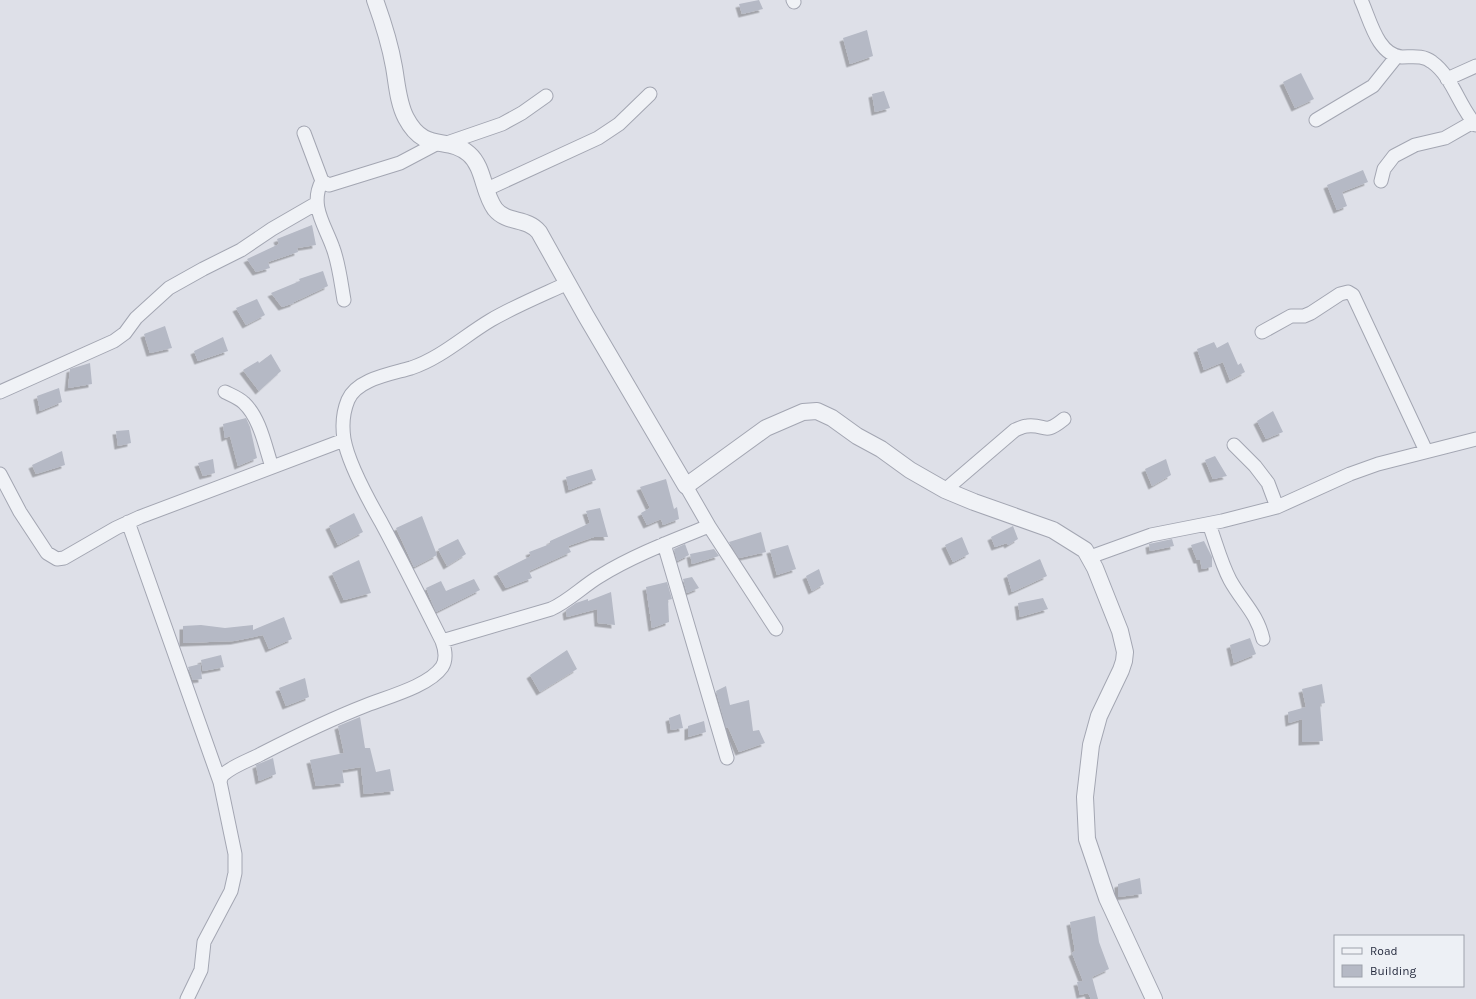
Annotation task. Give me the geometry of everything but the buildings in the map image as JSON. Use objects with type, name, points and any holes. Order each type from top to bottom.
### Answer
[{"type":"street","points":[[375,0],[385,26],[399,96],[406,118],[422,138],[440,144],[460,148],[470,155],[476,164],[496,210],[506,219],[534,225],[709,526],[776,629]]},
{"type":"street","points":[[1361,0],[1382,46],[1390,54],[1397,56],[1421,56],[1432,62],[1447,79],[1474,123],[1445,138],[1415,145],[1394,156],[1384,169],[1381,181]]},
{"type":"street","points":[[1316,120],[1373,86],[1397,56]]},
{"type":"street","points":[[1447,79],[1476,66]]},
{"type":"street","points":[[486,190],[598,138],[619,124],[650,94]]},
{"type":"street","points":[[304,133],[322,181],[329,185],[400,163],[440,144],[502,124],[522,113],[546,96]]},
{"type":"street","points":[[322,181],[319,187],[317,203],[319,214],[334,249],[344,300]]},
{"type":"street","points":[[0,392],[114,341],[124,333],[136,318],[169,288],[241,250],[272,229],[317,203]]},
{"type":"street","points":[[220,782],[224,773],[286,741],[343,715],[402,692],[426,680],[437,673],[443,666],[445,650],[442,641],[368,498],[344,440],[344,414],[348,399],[357,388],[376,379],[413,367],[436,357],[492,319],[568,283]]},
{"type":"street","points":[[1262,332],[1291,316],[1304,316],[1311,313],[1340,294],[1348,292],[1353,295],[1426,451]]},
{"type":"street","points":[[225,392],[243,402],[251,410],[256,418],[272,467]]},
{"type":"street","points":[[686,486],[766,428],[803,412],[817,411],[832,418],[915,473],[945,490],[1053,530],[1080,546],[1090,557],[1120,631],[1125,652],[1121,670],[1099,716],[1091,745],[1085,797],[1087,839],[1107,898],[1154,999]]},
{"type":"street","points":[[945,490],[1015,430],[1027,426],[1043,429],[1051,428],[1064,419]]},
{"type":"street","points":[[1090,557],[1151,535],[1209,524],[1277,507],[1350,474],[1426,451],[1476,439]]},
{"type":"street","points":[[0,474],[20,512],[39,542],[47,553],[57,559],[64,558],[128,522],[344,440]]},
{"type":"street","points":[[1234,445],[1255,466],[1268,483],[1277,507]]},
{"type":"street","points":[[128,522],[220,782],[235,854],[235,873],[231,891],[204,942],[201,970],[187,999]]},
{"type":"street","points":[[1209,524],[1230,580],[1253,612],[1261,628],[1263,639]]},
{"type":"street","points":[[442,641],[551,609],[560,605],[598,577],[616,567],[664,544],[709,526]]},
{"type":"street","points":[[664,544],[727,758]]}]
